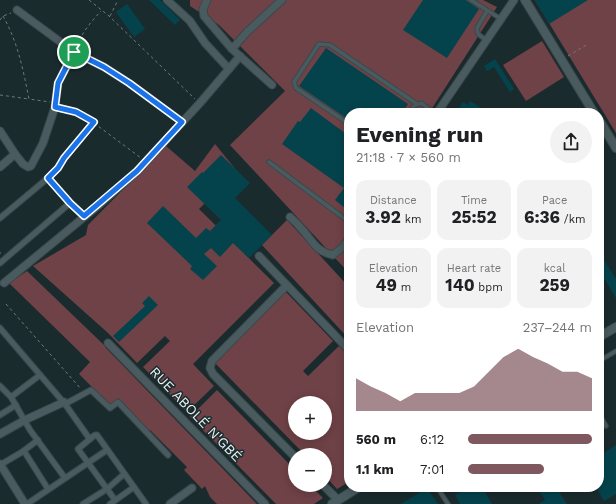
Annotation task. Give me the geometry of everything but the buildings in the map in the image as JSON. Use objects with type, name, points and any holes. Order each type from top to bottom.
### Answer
[{"type":"street","points":[[167,0],[190,22],[229,69]]},
{"type":"street","points":[[207,0],[203,9],[204,16],[232,49],[272,85]]},
{"type":"street","points":[[232,49],[247,32],[282,0]]},
{"type":"street","points":[[439,108],[514,0]]},
{"type":"street","points":[[525,0],[591,108]]},
{"type":"street","points":[[17,10],[74,52],[104,67],[129,83],[182,122]]},
{"type":"street","points":[[0,131],[23,164],[28,168],[31,166],[43,143],[56,105],[58,83],[74,52]]},
{"type":"street","points":[[4,283],[146,162],[200,103],[240,56]]},
{"type":"street","points":[[604,128],[616,148]]},
{"type":"street","points":[[0,167],[15,154]]},
{"type":"street","points":[[0,218],[48,178],[70,203],[84,216]]},
{"type":"street","points":[[0,263],[70,203]]},
{"type":"street","points":[[290,217],[300,226],[315,246],[326,253],[333,255],[344,246]]},
{"type":"street","points":[[258,256],[344,345]]},
{"type":"street","points":[[286,286],[212,361],[210,368],[213,374],[288,451]]},
{"type":"street","points":[[604,334],[616,327]]},
{"type":"street","points":[[0,328],[64,403],[90,439]]},
{"type":"street","name":"RUE ABOLÉ N'GBÉ","points":[[108,343],[264,504]]},
{"type":"street","points":[[11,397],[40,375]]},
{"type":"street","points":[[0,386],[11,397],[38,440],[65,478]]},
{"type":"street","points":[[0,434],[25,420],[92,391],[110,408],[118,402],[168,455]]},
{"type":"street","points":[[0,414],[16,405]]},
{"type":"street","points":[[115,500],[78,449],[96,435],[146,504]]},
{"type":"street","points":[[38,440],[24,451],[0,465],[26,504],[107,450]]},
{"type":"street","points":[[24,451],[48,489]]},
{"type":"street","points":[[83,504],[107,489],[124,474]]},
{"type":"street","points":[[110,504],[134,487]]},
{"type":"street","points":[[170,504],[192,488]]},
{"type":"street","points":[[328,492],[335,502],[351,492]]},
{"type":"lane","points":[[471,0],[501,19]]},
{"type":"lane","points":[[486,40],[478,34],[477,28],[487,11]]},
{"type":"lane","points":[[344,121],[296,88],[294,85],[294,82],[320,44],[330,45],[417,104],[420,103],[428,108]]},
{"type":"lane","points":[[413,108],[417,104]]},
{"type":"lane","points":[[269,162],[344,218]]},
{"type":"lane","points":[[604,358],[616,351]]},
{"type":"lane","points":[[440,492],[448,504]]},
{"type":"path","points":[[88,0],[109,16],[200,103]]},
{"type":"path","points":[[109,16],[118,0]]},
{"type":"path","points":[[0,20],[3,16],[17,10]]},
{"type":"path","points":[[74,52],[80,37],[102,10]]},
{"type":"path","points":[[3,16],[16,44],[29,99]]},
{"type":"path","points":[[562,60],[588,44]]},
{"type":"path","points":[[0,95],[56,105],[76,112],[94,122],[146,162]]},
{"type":"path","points":[[48,178],[58,168],[64,158],[94,122]]},
{"type":"path","points":[[6,304],[85,393]]},
{"type":"shaded area","points":[[190,0],[483,0],[497,7],[432,108],[344,108],[344,268],[230,145],[285,91],[219,25],[190,6]]},
{"type":"shaded area","points":[[535,0],[616,0],[616,133],[604,113],[604,108],[601,108]]},
{"type":"shaded area","points":[[542,41],[564,77],[526,101],[503,65]]},
{"type":"shaded area","points":[[215,144],[237,171],[199,209],[274,283],[193,364],[214,386],[187,412],[143,367],[170,341],[165,336],[137,363],[108,333],[33,266],[86,235],[88,225],[166,146],[195,171]]},
{"type":"shaded area","points":[[287,220],[344,282],[344,334],[262,245]]},
{"type":"shaded area","points":[[27,271],[105,346],[257,504],[217,504],[210,497],[205,486],[202,489],[184,470],[187,467],[150,430],[148,432],[117,400],[111,406],[79,374],[90,362],[9,283]]},
{"type":"shaded area","points":[[285,291],[333,341],[303,371],[308,376],[339,346],[344,351],[344,485],[337,489],[332,484],[332,448],[298,448],[290,440],[332,440],[332,396],[288,396],[288,438],[215,363]]},
{"type":"shaded area","points":[[217,390],[288,463],[288,492],[317,492],[323,498],[314,504],[276,504],[190,417]]},
{"type":"route","points":[[74,52],[104,67],[129,83],[182,122],[137,171],[100,204],[84,216],[70,203],[48,178],[58,168],[64,158],[94,122],[76,112],[55,107],[58,83],[74,52]]}]
